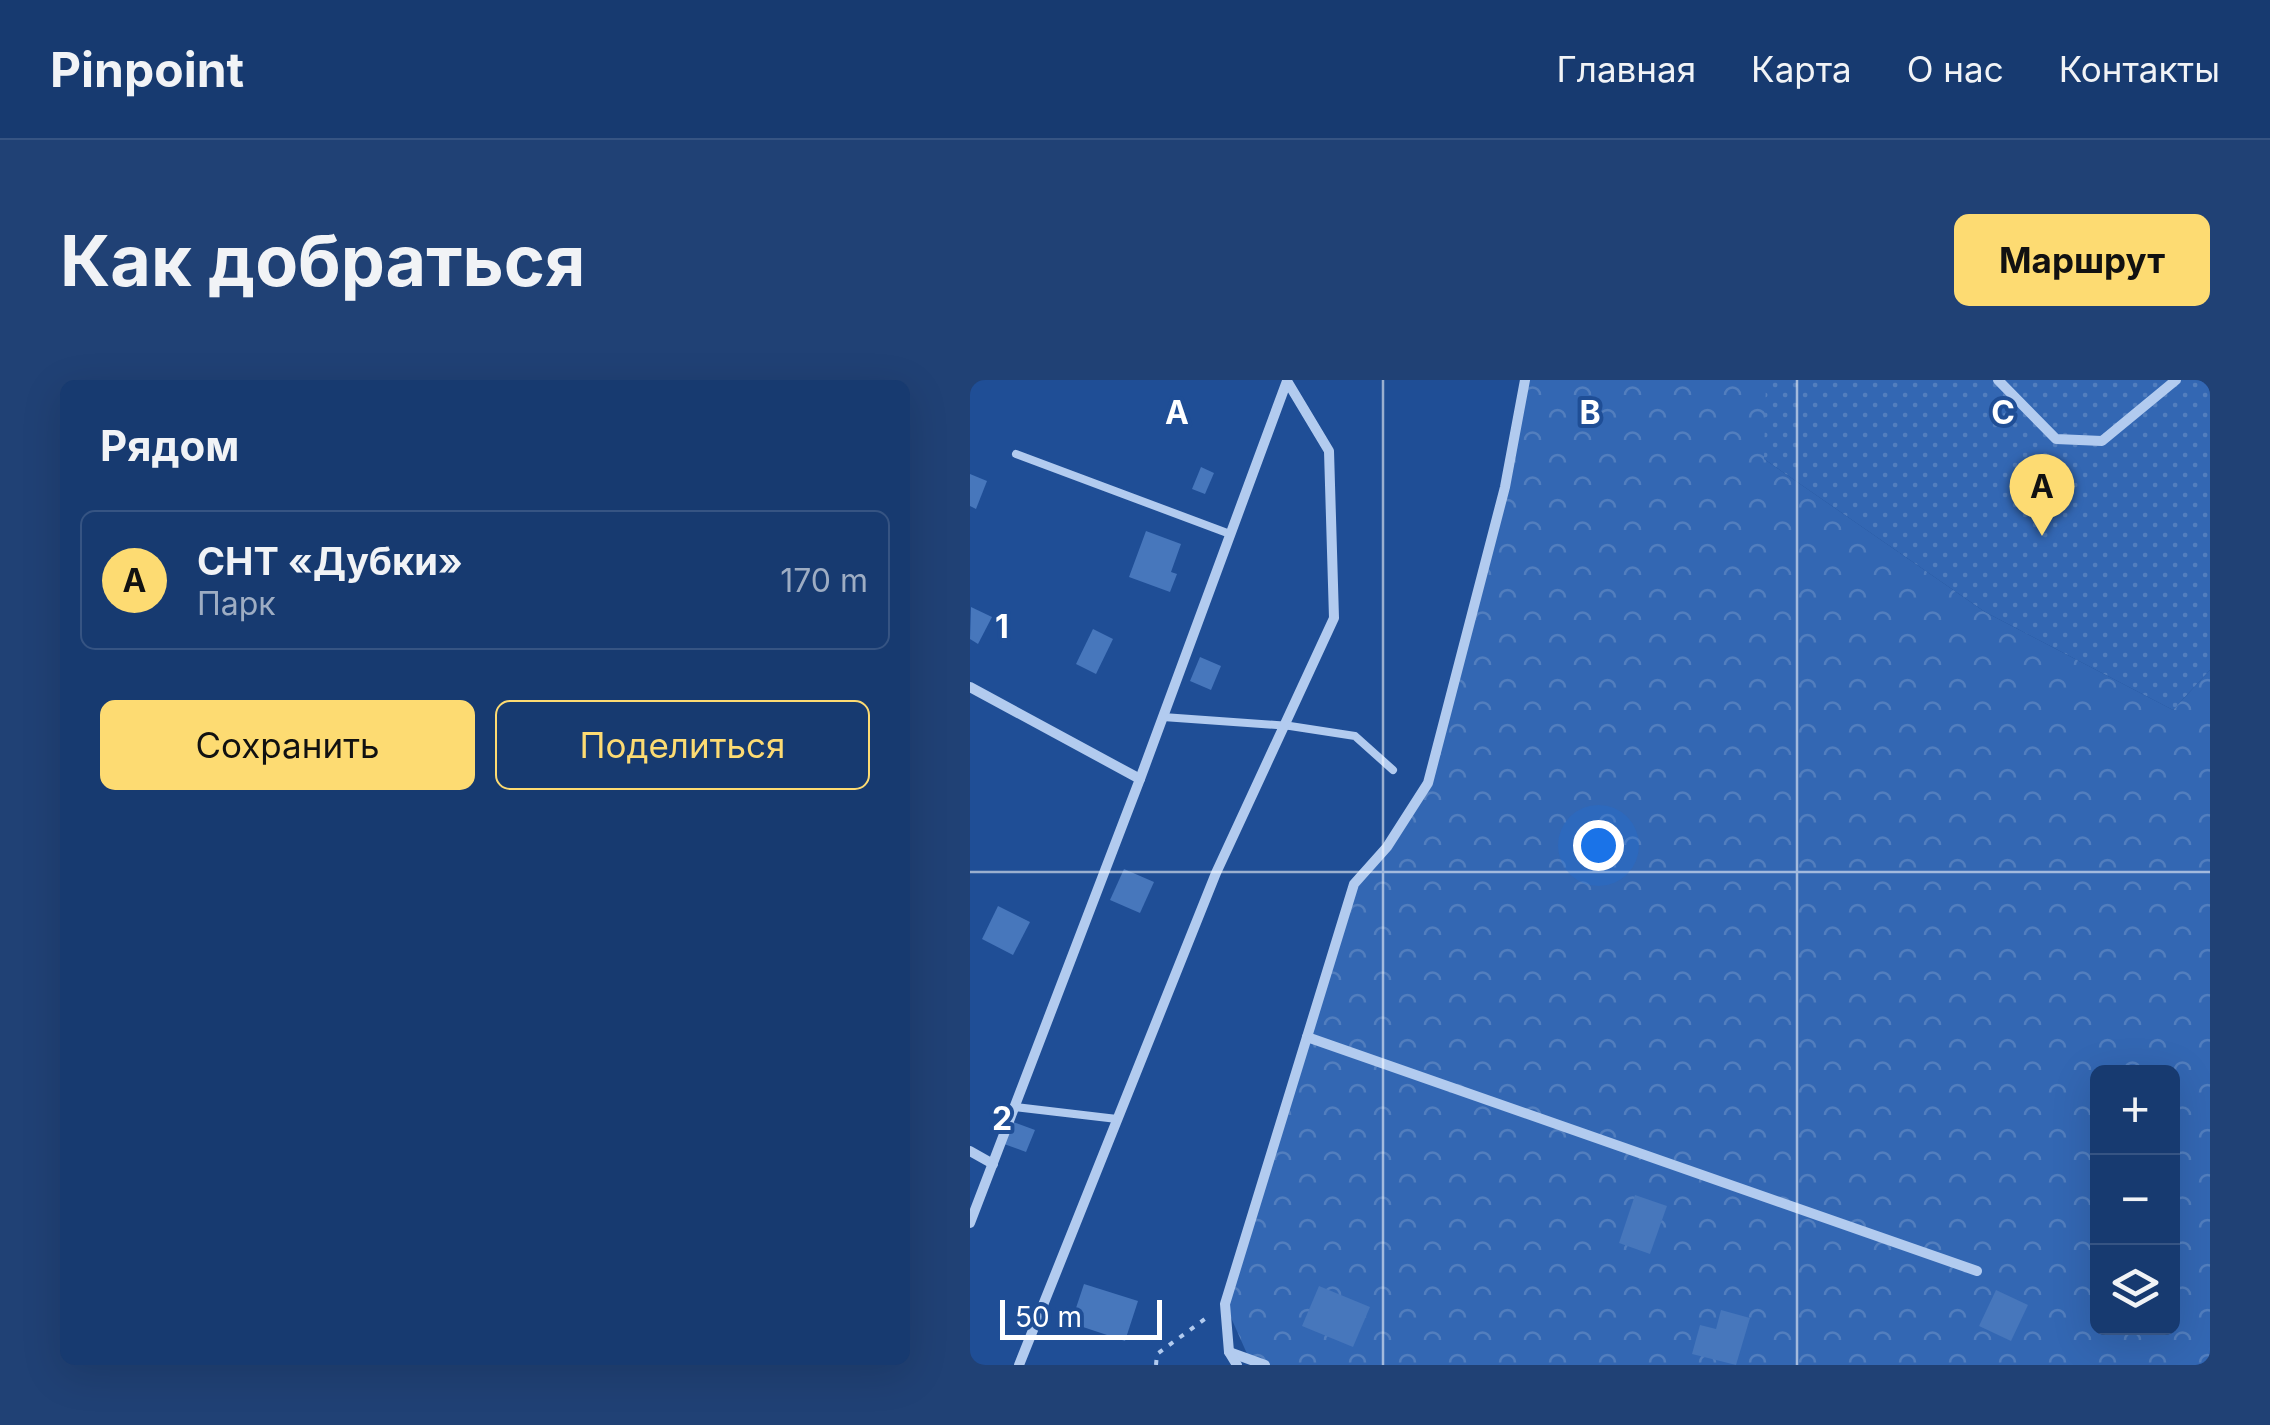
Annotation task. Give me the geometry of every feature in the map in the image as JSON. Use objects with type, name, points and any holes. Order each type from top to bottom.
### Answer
[{"type":"street","points":[[1237,1365],[1228,1352],[1225,1304],[1354,884],[1387,847],[1428,783],[1505,487],[1526,380]]},
{"type":"street","points":[[1998,380],[2056,439],[2102,441],[2176,380]]},
{"type":"street","points":[[970,1223],[1287,381],[1328,451],[1334,618],[1216,873],[1018,1365]]},
{"type":"street","points":[[970,687],[1140,779]]},
{"type":"street","points":[[1307,1036],[1977,1272]]},
{"type":"street","points":[[970,1151],[993,1164]]},
{"type":"street","points":[[1228,1352],[1265,1365]]},
{"type":"lane","points":[[1016,454],[1230,534]]},
{"type":"lane","points":[[1163,717],[1290,726],[1355,736],[1393,770]]},
{"type":"lane","points":[[1015,1107],[1117,1119]]},
{"type":"path","points":[[1156,1365],[1157,1354],[1225,1304]]},
{"type":"green space","points":[[1525,380],[1766,380],[1764,459],[1985,612],[2173,710],[2210,670],[2210,1365],[1252,1365],[1225,1304],[1354,884],[1387,847],[1428,783],[1505,487]]},
{"type":"green space","points":[[1761,380],[2210,380],[2210,670],[2173,710],[1985,612],[1764,459]]},
{"type":"building","points":[[1201,467],[1214,473],[1205,494],[1192,489]]},
{"type":"building","points":[[970,474],[987,481],[976,509],[970,506]]},
{"type":"building","points":[[1146,531],[1181,544],[1171,572],[1177,574],[1170,592],[1129,577]]},
{"type":"building","points":[[971,607],[992,617],[978,644],[970,639]]},
{"type":"building","points":[[1093,629],[1113,639],[1096,674],[1076,664]]},
{"type":"building","points":[[1200,657],[1221,666],[1211,690],[1190,681]]},
{"type":"building","points":[[1124,869],[1154,882],[1140,913],[1110,900]]},
{"type":"building","points":[[998,906],[1030,922],[1013,955],[982,939]]},
{"type":"building","points":[[1013,1122],[1035,1130],[1026,1152],[1004,1144]]},
{"type":"building","points":[[1635,1195],[1667,1206],[1650,1254],[1619,1243]]},
{"type":"building","points":[[1084,1284],[1138,1301],[1125,1341],[1071,1323]]},
{"type":"building","points":[[1319,1286],[1370,1307],[1353,1347],[1302,1326]]},
{"type":"building","points":[[1996,1290],[2028,1305],[2011,1341],[1979,1326]]},
{"type":"building","points":[[1721,1310],[1750,1318],[1736,1365],[1692,1354],[1700,1325],[1716,1329]]},
{"type":"place","name":"СНТ «Дубки»","points":[[2042,536]]}]
